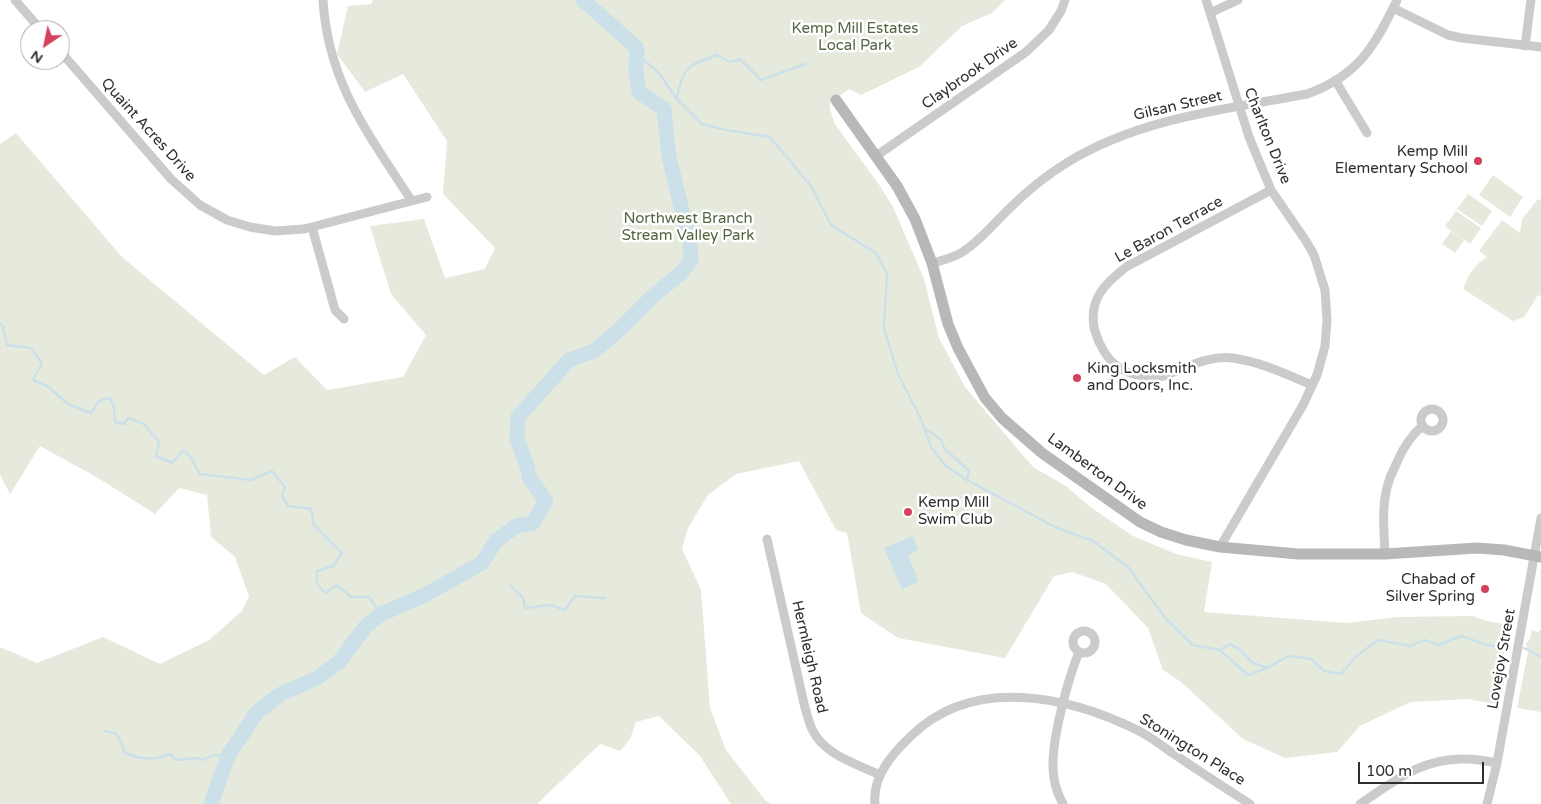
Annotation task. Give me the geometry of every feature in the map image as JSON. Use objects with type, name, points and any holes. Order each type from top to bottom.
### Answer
[{"type":"street","points":[[15,0],[32,20]]},
{"type":"street","points":[[324,0],[325,24],[330,52],[343,88],[355,113],[411,200]]},
{"type":"street","name":"Claybrook Drive","points":[[876,156],[1026,52],[1049,30],[1061,11],[1065,0]]},
{"type":"street","name":"Charlton Drive","points":[[1206,0],[1238,107],[1271,190],[1314,255],[1325,290],[1327,320],[1325,346],[1317,375],[1303,405],[1220,547]]},
{"type":"street","points":[[1210,13],[1238,0]]},
{"type":"street","points":[[1525,46],[1531,0]]},
{"type":"street","points":[[1395,4],[1448,35],[1541,47]]},
{"type":"street","name":"Gilsan Street","points":[[932,262],[956,256],[964,251],[983,236],[1033,186],[1097,146],[1158,123],[1307,94],[1324,88],[1352,68],[1369,52],[1382,33],[1395,4]]},
{"type":"street","name":"Quaint Acres Drive","points":[[70,63],[171,179],[200,205],[227,220],[250,227],[275,231],[304,230],[427,197]]},
{"type":"street","points":[[1336,80],[1367,133]]},
{"type":"street","name":"Lamberton Drive","points":[[836,100],[897,186],[915,219],[932,262],[948,324],[958,348],[986,398],[1002,418],[1042,453],[1140,522],[1161,532],[1186,540],[1220,547],[1298,554],[1385,554],[1477,548],[1504,550],[1538,556]]},
{"type":"street","name":"Le Baron Terrace","points":[[1271,190],[1126,268],[1107,282],[1102,288],[1096,303],[1093,319],[1094,330],[1104,353],[1113,364],[1125,372],[1137,376],[1163,376],[1198,362],[1219,358],[1233,358],[1263,364],[1312,385]]},
{"type":"street","points":[[312,227],[335,310],[344,319]]},
{"type":"street","points":[[1385,554],[1384,515],[1388,482],[1404,446],[1422,426]]},
{"type":"street","name":"Lovejoy Street","points":[[1487,804],[1497,763],[1538,556],[1541,518]]},
{"type":"street","name":"Hermleigh Road","points":[[767,539],[805,708],[812,730],[818,740],[839,756],[880,775]]},
{"type":"street","points":[[1063,804],[1054,778],[1053,765],[1056,738],[1073,667],[1079,652]]},
{"type":"street","name":"Stonington Place","points":[[880,775],[896,751],[912,734],[931,720],[954,707],[983,699],[1021,696],[1105,716],[1140,732],[1250,804]]},
{"type":"street","points":[[1360,804],[1408,772],[1435,762],[1464,759],[1497,763]]},
{"type":"street","points":[[875,804],[876,782],[880,775]]},
{"type":"green space","name":"Northwest Branch Stream Valley Park","points":[[373,0],[1005,0],[992,13],[962,26],[919,67],[861,95],[849,89],[830,103],[835,124],[893,207],[924,279],[939,338],[965,387],[1033,467],[1066,486],[1089,506],[1133,536],[1176,554],[1212,562],[1204,612],[1346,623],[1398,617],[1472,616],[1509,625],[1502,666],[1500,694],[1497,694],[1495,704],[1468,699],[1412,702],[1360,726],[1337,752],[1285,758],[1243,739],[1181,682],[1163,670],[1148,628],[1106,584],[1072,572],[1054,576],[1005,658],[898,638],[861,613],[847,533],[836,530],[799,461],[736,474],[708,495],[688,528],[682,549],[701,590],[710,708],[726,750],[765,800],[771,804],[731,804],[700,756],[659,716],[636,722],[630,739],[620,751],[600,744],[537,804],[0,804],[0,647],[37,663],[103,637],[160,664],[209,640],[242,611],[249,596],[235,557],[211,537],[207,495],[179,488],[155,514],[98,478],[40,446],[10,494],[0,475],[0,144],[16,133],[122,257],[264,375],[295,357],[327,390],[403,377],[426,335],[391,294],[370,226],[424,219],[445,278],[485,269],[495,248],[443,194],[447,141],[403,74],[365,92],[337,54],[348,6],[371,4]]},
{"type":"green space","points":[[1493,175],[1523,197],[1510,217],[1479,195]]},
{"type":"green space","points":[[1468,194],[1492,211],[1482,226],[1457,209]]},
{"type":"green space","points":[[1538,199],[1541,200],[1541,295],[1538,295],[1524,317],[1513,321],[1463,289],[1467,279],[1478,263],[1487,257],[1479,251],[1502,220],[1520,233],[1522,219]]},
{"type":"green space","points":[[1456,211],[1481,228],[1470,244],[1445,226]]},
{"type":"green space","points":[[1451,231],[1464,240],[1455,253],[1442,244]]},
{"type":"green space","points":[[1541,629],[1541,712],[1517,708],[1528,652],[1526,643],[1530,639],[1532,630],[1538,632]]},
{"type":"water","points":[[913,536],[919,550],[908,555],[919,582],[902,589],[884,548]]},
{"type":"waterway","points":[[211,804],[228,756],[257,712],[281,694],[317,678],[339,662],[365,627],[381,614],[423,596],[482,563],[496,541],[516,526],[533,523],[546,501],[529,477],[517,439],[518,417],[569,360],[594,351],[619,330],[653,296],[680,274],[691,260],[690,244],[669,157],[664,109],[639,92],[636,71],[637,48],[583,0]]},
{"type":"waterway","points":[[637,54],[659,73],[676,98],[702,124],[770,137],[811,186],[831,225],[876,253],[887,273],[884,328],[898,374],[921,419],[931,447],[945,465],[967,480],[1055,527],[1093,541],[1128,567],[1166,619],[1193,645],[1220,650],[1248,675],[1267,668],[1288,656],[1311,659],[1324,671],[1341,674],[1357,656],[1378,640],[1411,646],[1424,640],[1439,645],[1461,636],[1487,645],[1510,648]]},
{"type":"waterway","points":[[677,97],[682,78],[689,68],[717,55],[730,62],[740,59],[761,80],[805,64]]},
{"type":"waterway","points":[[0,324],[3,326],[7,345],[31,348],[42,363],[33,380],[47,386],[68,404],[91,413],[99,401],[110,398],[114,408],[115,422],[124,424],[128,418],[144,424],[159,442],[156,456],[172,463],[183,450],[190,456],[200,474],[251,480],[272,471],[285,487],[282,496],[288,506],[311,509],[314,525],[342,553],[333,566],[317,571],[317,584],[325,593],[337,585],[351,597],[369,597],[381,614]]},
{"type":"waterway","points":[[925,428],[941,440],[944,448],[969,471],[967,480]]},
{"type":"waterway","points":[[510,585],[523,598],[525,608],[551,605],[565,610],[575,596],[605,598]]},
{"type":"waterway","points":[[1220,650],[1230,644],[1240,650],[1253,663],[1265,667]]},
{"type":"waterway","points":[[1524,648],[1541,657]]},
{"type":"waterway","points":[[104,731],[115,733],[125,753],[137,757],[153,759],[170,754],[175,760],[199,758],[203,760],[213,755],[228,756]]},
{"type":"place","name":"Kemp Mill Elementary School","points":[[1478,161]]},
{"type":"place","name":"King Locksmith and Doors, Inc.","points":[[1077,378]]},
{"type":"place","name":"Kemp Mill Swim Club","points":[[908,512]]},
{"type":"place","name":"Chabad of Silver Spring","points":[[1485,589]]},
{"type":"park label","name":"Kemp Mill Estates Local Park","points":[[855,38]]}]
